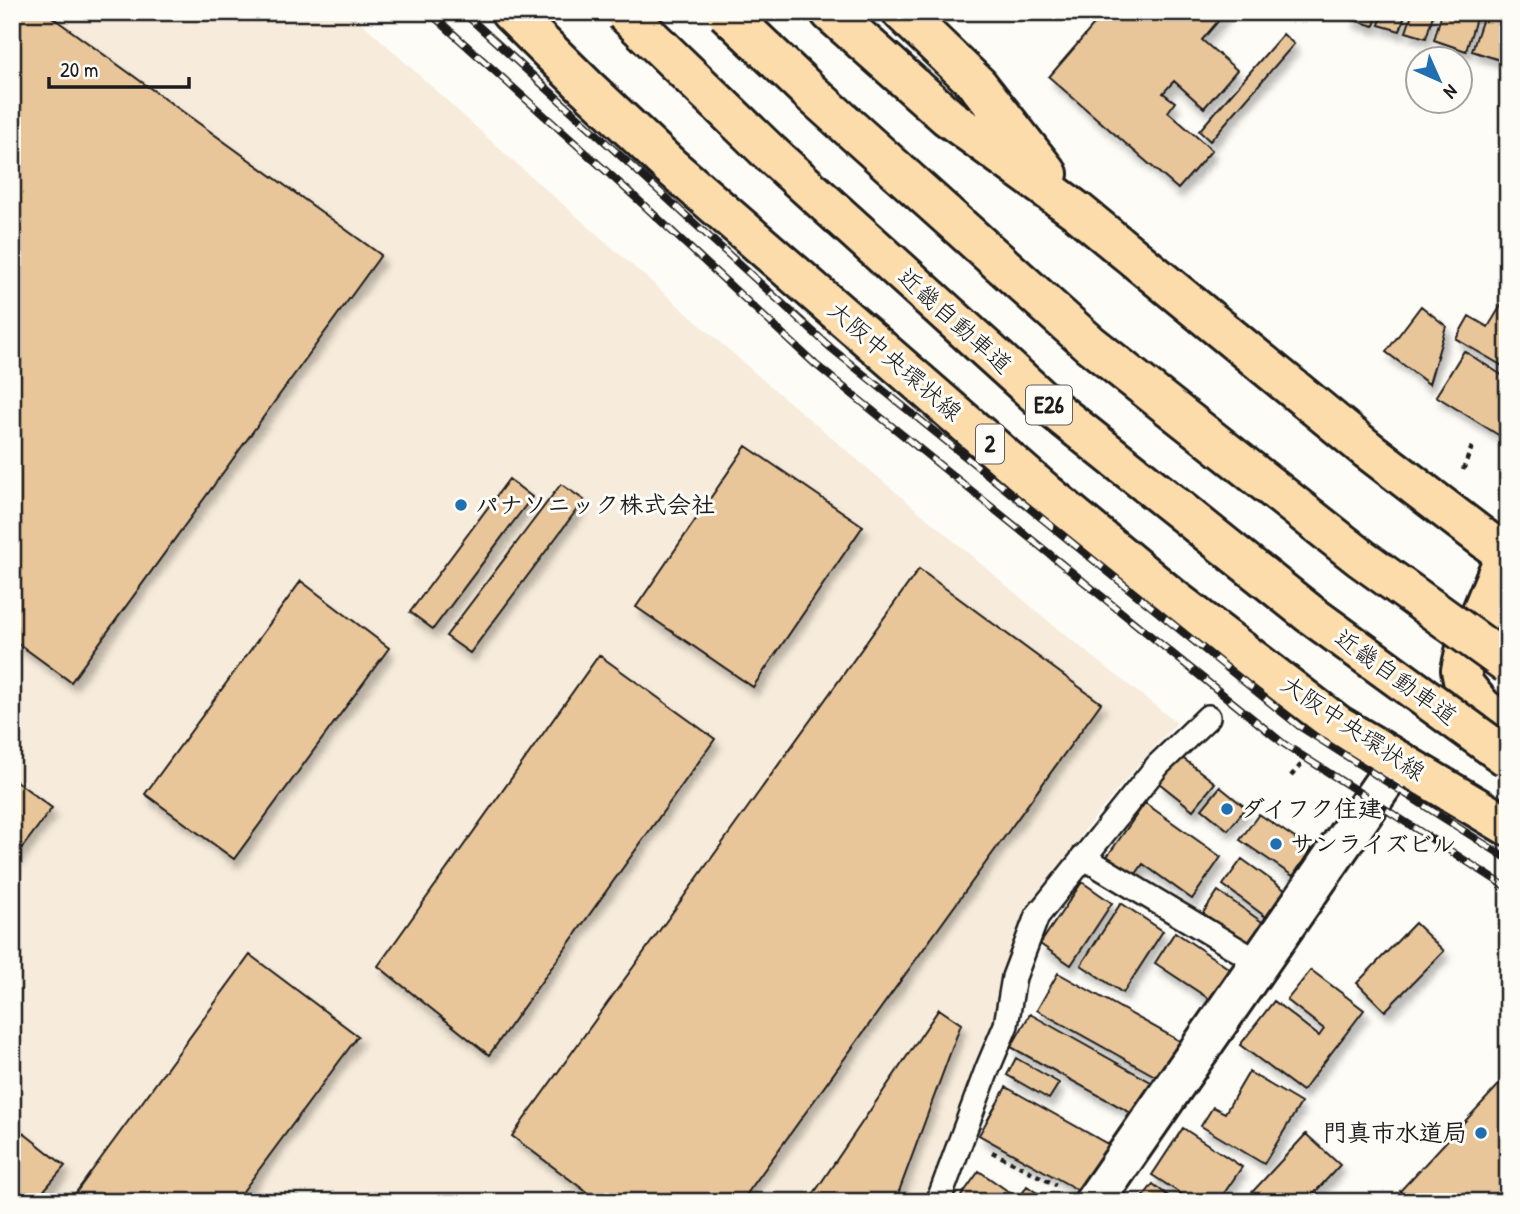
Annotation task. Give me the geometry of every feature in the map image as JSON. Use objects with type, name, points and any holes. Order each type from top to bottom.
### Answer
[{"type":"main road","points":[[495,12],[586,87]]},
{"type":"main road","name":"大阪中央環状線","points":[[510,12],[670,166],[1047,494],[1171,597],[1338,724],[1508,826]]},
{"type":"main road","name":"近畿自動車道","points":[[624,12],[769,152],[1047,404],[1310,614],[1508,758]]},
{"type":"main road","points":[[726,12],[811,93],[1090,344],[1361,558],[1508,664]]},
{"type":"main road","points":[[830,12],[948,117],[1077,211],[1368,450],[1507,553],[1465,652],[1461,670],[1464,685],[1482,707],[1508,727]]},
{"type":"main road","points":[[902,12],[978,85],[1077,211]]},
{"type":"street","points":[[1079,1196],[1260,963],[1399,761]]},
{"type":"lane","points":[[937,1202],[986,1070],[1006,1025],[1014,977],[1037,916],[1157,765],[1208,717]]},
{"type":"lane","points":[[1083,857],[1260,963]]},
{"type":"path","points":[[963,1136],[1079,1196]]},
{"type":"shaded area","name":"パナソニック株式会社","points":[[12,12],[350,12],[502,151],[762,379],[1059,630],[1177,723],[1087,827],[1025,923],[996,1020],[925,1202],[12,1202]]},
{"type":"building","points":[[12,12],[45,12],[381,255],[71,682],[12,639]]},
{"type":"building","points":[[1105,12],[1226,12],[1202,40],[1237,70],[1204,108],[1174,81],[1163,93],[1175,102],[1168,112],[1212,150],[1178,189],[1049,77]]},
{"type":"building","points":[[1352,12],[1378,12],[1374,26],[1350,19]]},
{"type":"building","points":[[1383,12],[1406,12],[1400,31],[1379,25]]},
{"type":"building","points":[[1413,12],[1434,12],[1426,38],[1406,32]]},
{"type":"building","points":[[1442,12],[1478,12],[1468,46],[1451,46],[1434,40]]},
{"type":"building","points":[[1485,12],[1508,12],[1506,62],[1474,52]]},
{"type":"building","points":[[1283,34],[1294,44],[1210,141],[1199,131]]},
{"type":"building","points":[[1508,294],[1508,369],[1456,339],[1469,316],[1488,327]]},
{"type":"building","points":[[1421,306],[1446,326],[1429,384],[1386,352]]},
{"type":"building","points":[[1464,351],[1508,379],[1508,441],[1436,396]]},
{"type":"building","points":[[746,446],[863,526],[753,687],[636,607]]},
{"type":"building","points":[[509,479],[532,497],[433,629],[410,612]]},
{"type":"building","points":[[561,484],[584,500],[470,653],[446,636]]},
{"type":"building","points":[[919,569],[1101,703],[741,1202],[600,1202],[512,1136]]},
{"type":"building","points":[[301,581],[389,648],[234,859],[145,794]]},
{"type":"building","points":[[599,655],[715,739],[489,1055],[378,966]]},
{"type":"building","points":[[1180,756],[1215,783],[1193,810],[1159,783]]},
{"type":"building","points":[[12,778],[52,808],[12,861]]},
{"type":"building","points":[[1220,787],[1246,808],[1228,830],[1202,809]]},
{"type":"building","points":[[1145,803],[1221,857],[1192,899],[1143,864],[1133,878],[1106,858]]},
{"type":"building","name":"サンライズビル","points":[[1259,814],[1311,849],[1293,876],[1240,840]]},
{"type":"building","points":[[1242,859],[1289,893],[1270,920],[1223,885]]},
{"type":"building","points":[[1082,882],[1112,903],[1071,965],[1040,944]]},
{"type":"building","points":[[1218,891],[1265,924],[1250,946],[1203,913]]},
{"type":"building","points":[[1121,903],[1163,931],[1123,993],[1081,965]]},
{"type":"building","points":[[1415,923],[1444,951],[1385,1011],[1357,983]]},
{"type":"building","points":[[1175,932],[1234,972],[1214,1002],[1155,963]]},
{"type":"building","points":[[250,955],[358,1036],[235,1202],[69,1202]]},
{"type":"building","points":[[1311,970],[1364,1010],[1302,1091],[1240,1045],[1274,1001],[1319,1036],[1324,1029],[1287,1000]]},
{"type":"building","points":[[1058,973],[1185,1044],[1164,1081],[1037,1010]]},
{"type":"building","points":[[939,1009],[961,1024],[895,1202],[808,1202]]},
{"type":"building","points":[[1030,1014],[1156,1085],[1138,1117],[1011,1047]]},
{"type":"building","points":[[1016,1058],[1059,1083],[1049,1099],[1007,1075]]},
{"type":"building","points":[[1249,1072],[1301,1103],[1264,1164],[1201,1126],[1213,1107],[1225,1113]]},
{"type":"building","name":"門真市水道局","points":[[1508,1075],[1508,1202],[1409,1202],[1400,1191]]},
{"type":"building","points":[[1006,1087],[1111,1146],[1085,1194],[979,1135]]},
{"type":"building","points":[[12,1124],[65,1166],[34,1202],[12,1202]]},
{"type":"building","points":[[1183,1128],[1242,1167],[1218,1202],[1194,1202],[1152,1175]]},
{"type":"building","points":[[1306,1134],[1340,1165],[1306,1202],[1243,1202]]},
{"type":"building","points":[[979,1171],[1012,1194],[1007,1202],[957,1202]]},
{"type":"building","points":[[1153,1184],[1176,1202],[1139,1202]]},
{"type":"building","points":[[1027,1186],[1050,1202],[1017,1202]]},
{"type":"railway","points":[[429,12],[635,197],[815,364],[1284,744],[1508,888]]},
{"type":"railway","points":[[463,12],[831,348],[1299,726],[1508,859]]},
{"type":"place","name":"パナソニック株式会社","points":[[461,505]]},
{"type":"place","name":"ダイフク住建","points":[[1227,809]]},
{"type":"place","name":"サンライズビル","points":[[1276,844]]},
{"type":"place","name":"門真市水道局","points":[[1481,1133]]}]
